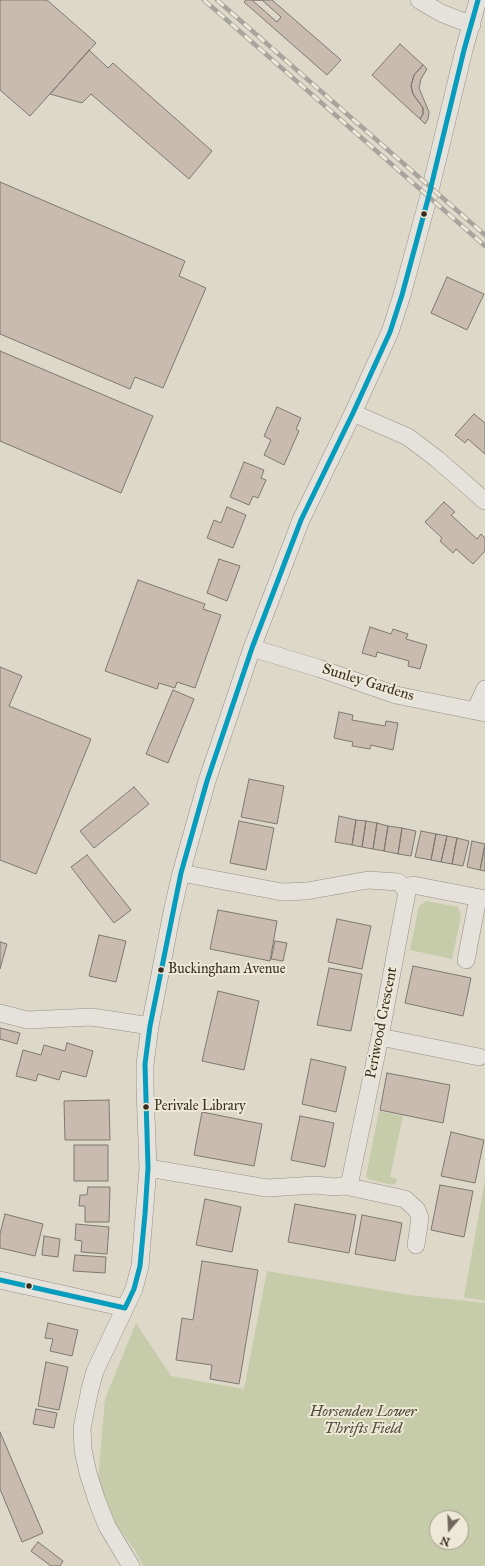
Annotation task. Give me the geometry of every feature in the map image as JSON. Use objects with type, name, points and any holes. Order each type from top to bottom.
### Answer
[{"type":"street","points":[[419,0],[441,14],[472,25]]},
{"type":"street","points":[[131,1566],[107,1526],[97,1501],[88,1473],[83,1450],[82,1428],[95,1372],[134,1289],[140,1266],[148,1168],[145,1088],[146,1064],[150,1026],[181,873],[207,781],[252,648],[301,520],[354,413],[390,332],[402,295],[430,193],[478,0]]},
{"type":"street","points":[[354,413],[408,437],[437,458],[485,501]]},
{"type":"street","name":"Sunley Gardens","points":[[252,648],[318,668],[396,695],[480,712]]},
{"type":"street","points":[[480,712],[485,689]]},
{"type":"street","points":[[181,873],[282,892],[307,891],[368,880],[398,882],[406,889],[413,885],[481,898],[466,960]]},
{"type":"street","name":"Periwood Crescent","points":[[345,1186],[350,1181],[380,1037],[407,892],[406,889]]},
{"type":"street","points":[[0,1013],[27,1020],[92,1017],[150,1026]]},
{"type":"street","points":[[380,1037],[479,1057]]},
{"type":"street","points":[[148,1168],[267,1188],[316,1185],[334,1187],[345,1186],[405,1199],[417,1210],[420,1218],[416,1245]]},
{"type":"street","points":[[0,1280],[125,1308]]},
{"type":"green space","points":[[426,901],[458,907],[461,916],[452,959],[410,950],[419,906]]},
{"type":"green space","points":[[379,1111],[403,1116],[390,1177],[397,1179],[396,1183],[392,1185],[368,1179],[366,1176]]},
{"type":"green space","points":[[485,1180],[485,1301],[464,1297]]},
{"type":"green space","name":"Horsenden Lower Thrifts Field","points":[[267,1271],[410,1295],[485,1303],[485,1566],[143,1566],[136,1552],[114,1521],[98,1479],[105,1399],[136,1323],[171,1376],[244,1389]]},
{"type":"building","points":[[0,0],[47,0],[96,43],[30,116],[0,90]]},
{"type":"building","points":[[246,0],[272,0],[341,60],[327,75],[244,2]]},
{"type":"building","points":[[252,0],[262,0],[281,17],[277,22]]},
{"type":"building","points":[[400,44],[423,65],[414,75],[411,86],[413,94],[423,108],[423,114],[420,119],[372,75]]},
{"type":"building","points":[[89,50],[108,68],[113,63],[212,151],[189,179],[91,94],[82,103],[50,94]]},
{"type":"building","points":[[423,65],[427,69],[421,79],[419,88],[429,112],[428,119],[425,124],[420,119],[423,114],[423,108],[413,94],[411,86],[414,75]]},
{"type":"building","points":[[0,182],[185,261],[179,276],[206,288],[163,388],[135,377],[130,389],[0,334]]},
{"type":"building","points":[[447,277],[484,294],[467,330],[431,313]]},
{"type":"building","points":[[0,351],[153,416],[121,493],[0,441]]},
{"type":"building","points":[[277,407],[301,418],[296,429],[299,431],[284,465],[264,455],[271,440],[264,436]]},
{"type":"building","points":[[474,414],[485,423],[485,454],[468,439],[465,443],[455,435]]},
{"type":"building","points":[[244,462],[264,470],[261,478],[266,480],[258,498],[253,496],[249,505],[230,497]]},
{"type":"building","points":[[444,502],[455,512],[451,515],[477,539],[481,534],[485,538],[485,551],[473,564],[456,549],[453,553],[440,541],[442,538],[425,522]]},
{"type":"building","points":[[227,507],[246,515],[233,548],[207,538],[214,520],[221,523]]},
{"type":"building","points":[[219,559],[240,566],[227,601],[207,593]]},
{"type":"building","points":[[138,580],[205,604],[203,609],[221,615],[195,688],[177,682],[175,688],[159,683],[157,689],[105,671]]},
{"type":"building","points":[[370,627],[391,634],[393,629],[408,634],[406,639],[427,645],[420,669],[408,666],[409,661],[377,652],[376,657],[362,653]]},
{"type":"building","points":[[0,667],[22,676],[9,706],[91,739],[36,874],[0,860]]},
{"type":"building","points":[[173,690],[194,699],[168,763],[146,754]]},
{"type":"building","points":[[339,712],[353,715],[352,720],[385,726],[386,721],[398,723],[393,750],[371,745],[370,749],[352,746],[353,742],[334,738]]},
{"type":"building","points":[[249,779],[284,786],[277,824],[241,817]]},
{"type":"building","points":[[134,787],[149,804],[94,848],[80,831]]},
{"type":"building","points":[[339,816],[356,820],[352,845],[335,842]]},
{"type":"building","points":[[356,820],[366,821],[362,847],[352,845]]},
{"type":"building","points":[[239,821],[274,828],[266,870],[230,863]]},
{"type":"building","points":[[366,821],[377,823],[373,849],[362,847]]},
{"type":"building","points":[[377,823],[388,826],[384,851],[373,849]]},
{"type":"building","points":[[388,826],[402,828],[398,854],[384,851]]},
{"type":"building","points":[[402,828],[416,831],[411,856],[398,854]]},
{"type":"building","points":[[421,831],[436,834],[431,860],[415,857]]},
{"type":"building","points":[[436,834],[447,836],[441,862],[431,860]]},
{"type":"building","points":[[447,836],[457,838],[452,864],[441,862]]},
{"type":"building","points":[[457,838],[469,841],[463,866],[452,864]]},
{"type":"building","points":[[472,841],[485,844],[480,870],[467,867]]},
{"type":"building","points":[[485,845],[485,871],[480,870]]},
{"type":"building","points":[[87,855],[131,910],[114,923],[71,867]]},
{"type":"building","points":[[218,910],[277,921],[270,961],[210,949]]},
{"type":"building","points":[[337,919],[371,926],[362,969],[328,962]]},
{"type":"building","points":[[99,935],[126,941],[116,982],[89,976]]},
{"type":"building","points":[[275,941],[287,943],[283,961],[271,959]]},
{"type":"building","points":[[0,942],[7,944],[0,969]]},
{"type":"building","points":[[413,966],[471,978],[463,1016],[405,1003]]},
{"type":"building","points":[[329,968],[362,974],[351,1031],[317,1025]]},
{"type":"building","points":[[218,991],[259,1001],[244,1070],[202,1061]]},
{"type":"building","points":[[0,1028],[20,1033],[17,1044],[0,1039]]},
{"type":"building","points":[[67,1043],[93,1051],[86,1077],[62,1071],[59,1080],[38,1074],[36,1081],[16,1076],[23,1050],[41,1055],[44,1045],[65,1051]]},
{"type":"building","points":[[311,1059],[346,1067],[336,1112],[302,1104]]},
{"type":"building","points":[[387,1073],[450,1085],[443,1123],[380,1110]]},
{"type":"building","points":[[109,1100],[110,1140],[65,1140],[64,1101]]},
{"type":"building","points":[[202,1112],[262,1124],[254,1166],[194,1155]]},
{"type":"building","points":[[300,1116],[334,1123],[325,1167],[291,1160]]},
{"type":"building","points":[[451,1132],[484,1140],[475,1183],[441,1176]]},
{"type":"building","points":[[74,1145],[108,1145],[108,1181],[74,1181]]},
{"type":"building","points":[[440,1185],[473,1191],[464,1237],[431,1230]]},
{"type":"building","points":[[88,1187],[110,1187],[109,1222],[85,1222],[85,1206],[79,1206],[80,1195],[87,1195]]},
{"type":"building","points":[[205,1199],[241,1207],[232,1252],[196,1245]]},
{"type":"building","points":[[295,1204],[356,1215],[349,1253],[288,1242]]},
{"type":"building","points":[[5,1214],[43,1224],[35,1256],[0,1248],[0,1234]]},
{"type":"building","points":[[362,1215],[402,1223],[395,1261],[355,1254]]},
{"type":"building","points":[[76,1224],[109,1227],[107,1254],[81,1252],[82,1241],[75,1240]]},
{"type":"building","points":[[44,1236],[60,1239],[58,1257],[42,1255]]},
{"type":"building","points":[[75,1255],[106,1257],[105,1273],[73,1271]]},
{"type":"building","points":[[202,1261],[258,1270],[239,1384],[210,1379],[212,1365],[176,1360],[182,1318],[193,1320]]},
{"type":"building","points":[[48,1323],[78,1330],[72,1356],[50,1351],[53,1339],[45,1338]]},
{"type":"building","points":[[46,1362],[68,1367],[59,1410],[38,1406]]},
{"type":"building","points":[[36,1409],[57,1413],[54,1428],[33,1424]]},
{"type":"building","points":[[0,1432],[43,1533],[22,1542],[0,1489]]},
{"type":"building","points":[[38,1542],[63,1561],[60,1566],[51,1566],[31,1551]]},
{"type":"railway","points":[[204,0],[485,246]]},
{"type":"railway","points":[[217,0],[485,235]]},
{"type":"transit line","points":[[125,1308],[134,1289],[140,1266],[145,1214],[148,1168],[145,1064],[150,1026],[181,873],[207,781],[252,648],[301,520],[353,413],[390,332],[402,295],[428,199],[464,50],[478,0]]},
{"type":"transit line","points":[[0,1280],[125,1308]]},
{"type":"place","name":"Buckingham Avenue","points":[[161,970]]},
{"type":"place","name":"Perivale Library","points":[[146,1107]]}]
